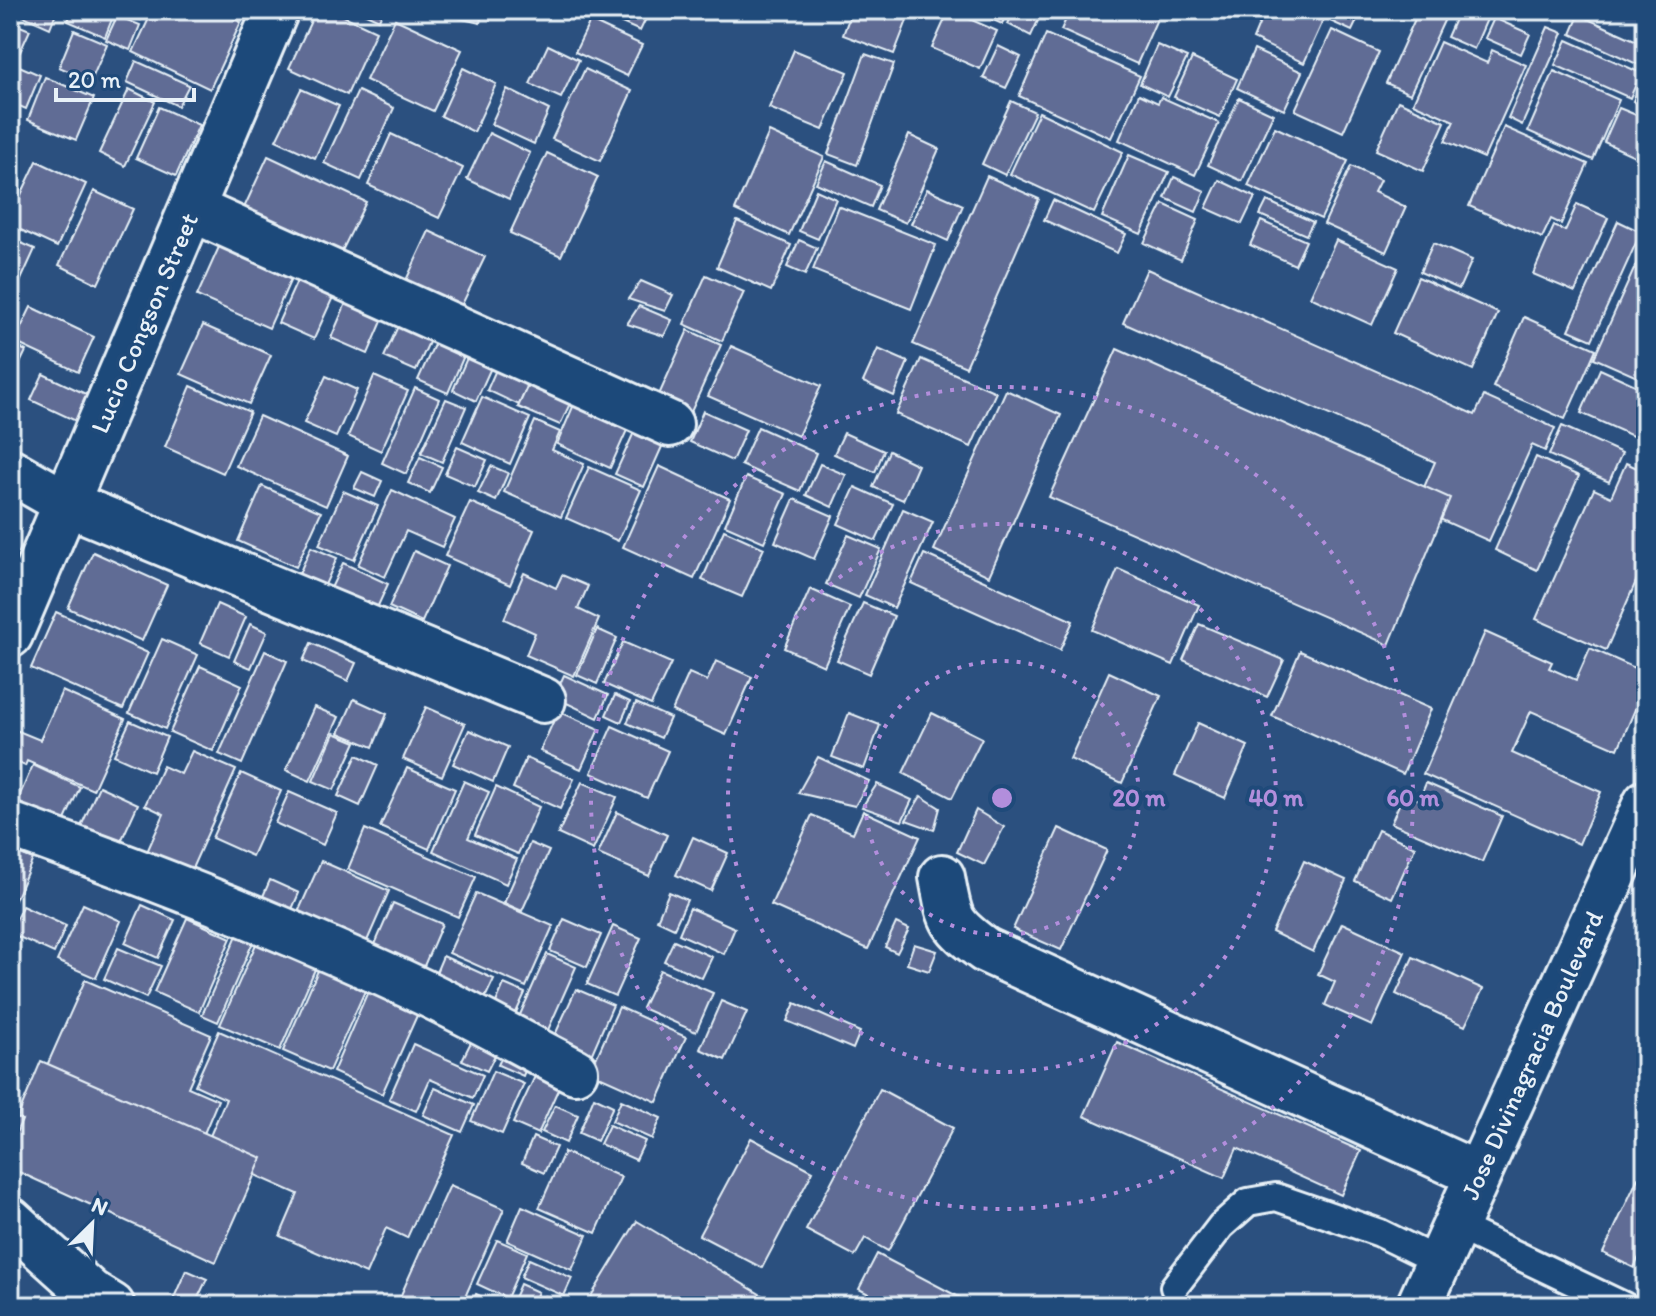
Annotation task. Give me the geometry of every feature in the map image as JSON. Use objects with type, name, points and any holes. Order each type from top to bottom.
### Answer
[{"type":"street","name":"Lucio Congson Street","points":[[10,635],[276,10]]},
{"type":"street","points":[[192,209],[670,424]]},
{"type":"street","points":[[10,471],[66,503],[543,700]]},
{"type":"street","name":"Jose Divinagracia Boulevard","points":[[1419,1306],[1646,803]]},
{"type":"street","points":[[10,825],[110,861],[296,936],[425,993],[575,1071]]},
{"type":"street","points":[[942,877],[950,918],[985,950],[1477,1174]]},
{"type":"street","points":[[10,1220],[91,1293],[112,1306]]},
{"type":"lane","points":[[1174,1287],[1221,1226],[1248,1202],[1276,1197],[1380,1233],[1448,1244],[1624,1306]]},
{"type":"building","points":[[10,10],[57,10],[50,28]]},
{"type":"building","points":[[72,10],[103,10],[114,14],[105,37],[68,21]]},
{"type":"building","points":[[118,10],[145,10],[141,20]]},
{"type":"building","points":[[153,10],[215,10],[241,22],[210,89],[133,52]]},
{"type":"building","points":[[233,10],[252,10],[249,17]]},
{"type":"building","points":[[316,10],[331,10],[376,31],[347,95],[289,68]]},
{"type":"building","points":[[357,10],[383,10],[379,20]]},
{"type":"building","points":[[452,10],[483,10],[480,23],[450,16]]},
{"type":"building","points":[[592,10],[650,10],[640,31]]},
{"type":"building","points":[[852,10],[911,10],[894,54],[843,35]]},
{"type":"building","points":[[949,10],[997,31],[980,69],[932,48]]},
{"type":"building","points":[[971,10],[1008,10],[1002,24]]},
{"type":"building","points":[[1014,10],[1043,10],[1031,36],[1008,24]]},
{"type":"building","points":[[1070,10],[1161,10],[1137,64],[1061,30]]},
{"type":"building","points":[[1265,10],[1328,10],[1304,63],[1253,39]]},
{"type":"building","points":[[1335,10],[1362,10],[1352,31],[1330,21]]},
{"type":"building","points":[[1419,10],[1449,10],[1410,94],[1386,83]]},
{"type":"building","points":[[1459,10],[1491,10],[1474,49],[1447,37]]},
{"type":"building","points":[[1579,15],[1646,45],[1641,66],[1571,34]]},
{"type":"building","points":[[117,16],[140,25],[130,50],[106,40]]},
{"type":"building","points":[[1494,18],[1530,34],[1521,54],[1485,38]]},
{"type":"building","points":[[395,19],[462,50],[433,111],[366,80]]},
{"type":"building","points":[[590,21],[642,45],[627,76],[575,52]]},
{"type":"building","points":[[10,22],[30,30],[20,52],[10,48]]},
{"type":"building","points":[[1548,27],[1563,33],[1522,125],[1508,118]]},
{"type":"building","points":[[74,30],[107,44],[91,81],[59,67]]},
{"type":"building","points":[[1332,30],[1379,52],[1343,132],[1295,110]]},
{"type":"building","points":[[1046,34],[1140,76],[1111,138],[1019,96]]},
{"type":"building","points":[[1567,40],[1641,73],[1630,98],[1555,65]]},
{"type":"building","points":[[1440,42],[1487,63],[1492,50],[1526,65],[1484,158],[1445,141],[1454,121],[1413,103]]},
{"type":"building","points":[[548,45],[579,60],[561,98],[530,84]]},
{"type":"building","points":[[1157,45],[1187,58],[1168,97],[1140,84]]},
{"type":"building","points":[[998,46],[1021,57],[1006,88],[983,78]]},
{"type":"building","points":[[794,50],[848,72],[823,130],[769,108]]},
{"type":"building","points":[[1254,50],[1302,72],[1284,110],[1237,88]]},
{"type":"building","points":[[865,54],[894,64],[857,165],[828,154]]},
{"type":"building","points":[[1192,58],[1237,79],[1220,117],[1174,97]]},
{"type":"building","points":[[136,61],[189,85],[178,106],[127,82]]},
{"type":"building","points":[[10,62],[40,75],[26,109],[10,102]]},
{"type":"building","points":[[463,68],[496,84],[474,132],[441,116]]},
{"type":"building","points":[[585,69],[632,91],[600,161],[552,139]]},
{"type":"building","points":[[1554,71],[1619,100],[1593,160],[1528,131]]},
{"type":"building","points":[[1646,72],[1646,107],[1633,101]]},
{"type":"building","points":[[45,77],[94,98],[76,140],[28,120]]},
{"type":"building","points":[[129,89],[155,102],[125,166],[99,153]]},
{"type":"building","points":[[301,89],[339,106],[315,158],[276,140]]},
{"type":"building","points":[[507,89],[549,110],[534,144],[491,124]]},
{"type":"building","points":[[358,91],[394,108],[361,180],[324,163]]},
{"type":"building","points":[[1139,94],[1158,103],[1161,97],[1219,123],[1195,175],[1119,140]]},
{"type":"building","points":[[1239,98],[1273,114],[1242,181],[1208,165]]},
{"type":"building","points":[[1011,101],[1035,112],[1005,175],[982,164]]},
{"type":"building","points":[[1398,101],[1445,122],[1423,171],[1376,150]]},
{"type":"building","points":[[159,107],[199,125],[176,176],[136,158]]},
{"type":"building","points":[[1619,108],[1646,119],[1646,147],[1641,159],[1604,142]]},
{"type":"building","points":[[1039,112],[1123,152],[1094,213],[1010,174]]},
{"type":"building","points":[[1275,127],[1348,161],[1321,219],[1248,186]]},
{"type":"building","points":[[1504,127],[1588,164],[1561,224],[1551,219],[1542,238],[1469,206]]},
{"type":"building","points":[[769,132],[824,157],[789,235],[735,210]]},
{"type":"building","points":[[489,133],[530,153],[509,199],[467,179]]},
{"type":"building","points":[[391,134],[463,168],[439,218],[368,185]]},
{"type":"building","points":[[909,135],[939,149],[906,223],[876,210]]},
{"type":"building","points":[[547,153],[598,177],[561,256],[510,233]]},
{"type":"building","points":[[1129,155],[1169,172],[1141,234],[1102,217]]},
{"type":"building","points":[[268,156],[366,202],[340,255],[243,210]]},
{"type":"building","points":[[37,161],[86,184],[57,247],[10,225],[10,218]]},
{"type":"building","points":[[826,161],[880,185],[871,207],[816,183]]},
{"type":"building","points":[[1351,166],[1380,180],[1374,192],[1406,207],[1386,252],[1324,224]]},
{"type":"building","points":[[987,176],[1039,199],[966,367],[913,344]]},
{"type":"building","points":[[1174,177],[1205,191],[1196,212],[1165,198]]},
{"type":"building","points":[[1219,180],[1255,197],[1242,224],[1206,208]]},
{"type":"building","points":[[927,189],[963,205],[948,241],[911,224]]},
{"type":"building","points":[[816,190],[836,199],[818,239],[799,231]]},
{"type":"building","points":[[94,191],[133,209],[98,284],[59,265]]},
{"type":"building","points":[[1053,200],[1126,234],[1117,253],[1044,220]]},
{"type":"building","points":[[1267,201],[1313,222],[1306,235],[1260,215]]},
{"type":"building","points":[[1163,204],[1198,220],[1181,260],[1144,243]]},
{"type":"building","points":[[1577,204],[1608,218],[1575,292],[1533,274],[1554,226],[1565,231]]},
{"type":"building","points":[[838,206],[936,245],[911,309],[813,270]]},
{"type":"building","points":[[737,221],[791,245],[771,291],[717,267]]},
{"type":"building","points":[[1261,221],[1306,241],[1295,265],[1250,245]]},
{"type":"building","points":[[1618,221],[1641,232],[1592,340],[1569,330]]},
{"type":"building","points":[[429,231],[485,257],[456,317],[401,291]]},
{"type":"building","points":[[10,238],[35,249],[10,304]]},
{"type":"building","points":[[223,238],[295,270],[269,328],[197,296]]},
{"type":"building","points":[[799,240],[817,248],[805,275],[787,267]]},
{"type":"building","points":[[1336,240],[1398,268],[1372,325],[1310,297]]},
{"type":"building","points":[[1433,243],[1472,260],[1459,289],[1420,272]]},
{"type":"building","points":[[1646,248],[1646,381],[1594,358]]},
{"type":"building","points":[[1147,269],[1475,415],[1484,396],[1555,428],[1545,451],[1532,445],[1489,541],[1415,508],[1435,462],[1123,323]]},
{"type":"building","points":[[706,275],[744,292],[722,341],[684,324]]},
{"type":"building","points":[[1418,277],[1498,313],[1473,370],[1393,333]]},
{"type":"building","points":[[297,281],[333,297],[314,339],[278,323]]},
{"type":"building","points":[[641,281],[673,295],[665,311],[628,299]]},
{"type":"building","points":[[346,303],[383,319],[368,354],[331,338]]},
{"type":"building","points":[[639,306],[672,320],[664,336],[627,324]]},
{"type":"building","points":[[31,307],[94,337],[78,372],[14,342]]},
{"type":"building","points":[[1524,317],[1596,349],[1565,419],[1493,387]]},
{"type":"building","points":[[203,325],[271,355],[249,404],[181,374]]},
{"type":"building","points":[[398,326],[430,340],[416,371],[384,357]]},
{"type":"building","points":[[688,330],[721,345],[691,412],[658,397]]},
{"type":"building","points":[[437,338],[466,351],[448,393],[418,380]]},
{"type":"building","points":[[10,343],[26,351],[15,374],[10,372]]},
{"type":"building","points":[[731,346],[821,386],[798,436],[708,396]]},
{"type":"building","points":[[878,349],[908,362],[894,396],[863,382]]},
{"type":"building","points":[[1117,349],[1450,498],[1389,645],[1049,497]]},
{"type":"building","points":[[470,351],[494,361],[476,401],[453,390]]},
{"type":"building","points":[[921,359],[996,392],[971,447],[896,414]]},
{"type":"building","points":[[498,365],[530,380],[519,405],[487,390]]},
{"type":"building","points":[[1600,369],[1646,390],[1646,442],[1581,413]]},
{"type":"building","points":[[43,374],[90,396],[78,422],[31,400]]},
{"type":"building","points":[[326,376],[357,390],[336,437],[304,423]]},
{"type":"building","points":[[374,376],[408,391],[381,451],[348,436]]},
{"type":"building","points":[[532,376],[574,395],[560,425],[518,407]]},
{"type":"building","points":[[191,386],[250,412],[223,473],[165,447]]},
{"type":"building","points":[[415,388],[439,399],[406,474],[382,463]]},
{"type":"building","points":[[1006,390],[1061,415],[989,576],[934,550]]},
{"type":"building","points":[[578,395],[632,419],[610,468],[557,444]]},
{"type":"building","points":[[482,397],[530,418],[510,464],[462,442]]},
{"type":"building","points":[[446,399],[466,407],[442,462],[421,453]]},
{"type":"building","points":[[703,411],[746,430],[732,461],[690,442]]},
{"type":"building","points":[[259,416],[348,456],[326,506],[236,466]]},
{"type":"building","points":[[640,419],[669,431],[644,487],[615,474]]},
{"type":"building","points":[[535,421],[560,432],[552,450],[584,464],[561,517],[504,492]]},
{"type":"building","points":[[1562,426],[1622,453],[1609,482],[1549,455]]},
{"type":"building","points":[[758,427],[816,453],[800,491],[741,465]]},
{"type":"building","points":[[844,433],[884,451],[875,472],[834,454]]},
{"type":"building","points":[[457,447],[487,460],[475,487],[445,474]]},
{"type":"building","points":[[889,451],[918,465],[903,500],[873,487]]},
{"type":"building","points":[[420,457],[442,467],[430,493],[408,483]]},
{"type":"building","points":[[1536,457],[1579,476],[1537,570],[1495,550]]},
{"type":"building","points":[[1626,463],[1646,472],[1646,559],[1606,650],[1536,619],[1594,489],[1611,497]]},
{"type":"building","points":[[820,464],[846,475],[832,507],[806,495]]},
{"type":"building","points":[[491,466],[508,473],[496,501],[478,493]]},
{"type":"building","points":[[659,466],[730,499],[694,579],[623,547]]},
{"type":"building","points":[[589,467],[641,490],[618,541],[566,518]]},
{"type":"building","points":[[362,472],[382,481],[375,497],[354,488]]},
{"type":"building","points":[[746,477],[786,494],[764,542],[725,525]]},
{"type":"building","points":[[262,486],[321,512],[296,567],[238,541]]},
{"type":"building","points":[[855,487],[893,504],[876,541],[838,524]]},
{"type":"building","points":[[392,490],[455,519],[442,547],[406,531],[385,577],[358,565]]},
{"type":"building","points":[[343,491],[378,506],[354,560],[319,545]]},
{"type":"building","points":[[794,499],[833,516],[814,559],[775,542]]},
{"type":"building","points":[[470,502],[534,530],[510,585],[445,556]]},
{"type":"building","points":[[903,509],[933,522],[894,608],[865,595]]},
{"type":"building","points":[[724,530],[764,548],[742,597],[702,580]]},
{"type":"building","points":[[848,535],[881,549],[859,598],[826,584]]},
{"type":"building","points":[[311,547],[337,558],[325,585],[299,574]]},
{"type":"building","points":[[414,551],[447,566],[422,622],[389,607]]},
{"type":"building","points":[[93,552],[167,585],[142,641],[68,608]]},
{"type":"building","points":[[924,554],[1073,621],[1060,650],[911,583]]},
{"type":"building","points":[[343,563],[388,584],[377,608],[331,588]]},
{"type":"building","points":[[1118,569],[1199,605],[1173,665],[1092,630]]},
{"type":"building","points":[[524,573],[556,588],[562,575],[588,586],[578,609],[599,619],[574,676],[526,655],[535,633],[504,619]]},
{"type":"building","points":[[810,589],[850,607],[824,666],[784,648]]},
{"type":"building","points":[[863,603],[894,616],[869,674],[837,660]]},
{"type":"building","points":[[217,604],[246,617],[229,656],[200,643]]},
{"type":"building","points":[[56,612],[148,653],[123,709],[31,668]]},
{"type":"building","points":[[250,624],[267,632],[251,668],[234,661]]},
{"type":"building","points":[[1199,624],[1284,660],[1267,697],[1183,660]]},
{"type":"building","points":[[597,629],[617,638],[597,684],[577,675]]},
{"type":"building","points":[[1485,632],[1552,662],[1549,668],[1576,680],[1590,648],[1646,673],[1646,684],[1618,749],[1531,711],[1512,753],[1601,792],[1579,844],[1423,774]]},
{"type":"building","points":[[162,639],[198,655],[165,729],[129,713]]},
{"type":"building","points":[[623,642],[671,663],[651,705],[604,684]]},
{"type":"building","points":[[311,643],[356,663],[348,681],[303,661]]},
{"type":"building","points":[[265,651],[287,661],[242,764],[219,754]]},
{"type":"building","points":[[1300,651],[1431,709],[1403,774],[1272,716]]},
{"type":"building","points":[[716,661],[752,677],[726,735],[672,711],[689,673],[707,681]]},
{"type":"building","points":[[200,666],[242,685],[213,751],[170,732]]},
{"type":"building","points":[[1109,672],[1161,696],[1122,783],[1070,759]]},
{"type":"building","points":[[564,675],[608,695],[598,718],[554,697]]},
{"type":"building","points":[[62,691],[125,719],[93,790],[27,761],[25,766],[10,759],[11,728],[40,740]]},
{"type":"building","points":[[615,695],[630,702],[621,722],[606,715]]},
{"type":"building","points":[[354,699],[387,714],[373,747],[339,733]]},
{"type":"building","points":[[636,703],[670,718],[661,738],[627,723]]},
{"type":"building","points":[[314,707],[339,717],[310,781],[286,770]]},
{"type":"building","points":[[426,707],[465,724],[442,776],[403,759]]},
{"type":"building","points":[[558,711],[599,729],[581,769],[540,751]]},
{"type":"building","points":[[849,713],[880,725],[864,769],[832,757]]},
{"type":"building","points":[[932,713],[982,738],[952,798],[903,773]]},
{"type":"building","points":[[130,721],[167,737],[152,772],[114,755]]},
{"type":"building","points":[[1198,723],[1248,746],[1225,798],[1175,775]]},
{"type":"building","points":[[612,726],[668,751],[647,798],[591,773]]},
{"type":"building","points":[[469,730],[508,747],[493,782],[453,764]]},
{"type":"building","points":[[334,733],[356,742],[334,790],[313,781]]},
{"type":"building","points":[[192,751],[236,770],[186,882],[142,863],[164,814],[145,805],[163,766],[181,774]]},
{"type":"building","points":[[357,755],[378,765],[360,806],[338,796]]},
{"type":"building","points":[[818,757],[869,781],[855,806],[798,793]]},
{"type":"building","points":[[526,758],[574,779],[560,809],[513,788]]},
{"type":"building","points":[[33,765],[80,787],[61,829],[14,808]]},
{"type":"building","points":[[407,768],[455,789],[429,849],[380,827]]},
{"type":"building","points":[[241,773],[281,791],[252,856],[212,838]]},
{"type":"building","points":[[464,781],[489,792],[468,838],[517,859],[506,884],[433,851]]},
{"type":"building","points":[[582,782],[617,797],[593,850],[558,834]]},
{"type":"building","points":[[1426,783],[1502,816],[1482,862],[1391,823],[1404,793],[1419,800]]},
{"type":"building","points":[[877,784],[912,800],[902,821],[862,807]]},
{"type":"building","points":[[99,786],[138,804],[118,848],[79,831]]},
{"type":"building","points":[[496,787],[539,807],[518,854],[475,835]]},
{"type":"building","points":[[289,792],[337,813],[323,845],[275,823]]},
{"type":"building","points":[[921,796],[940,808],[934,830],[906,820]]},
{"type":"building","points":[[976,810],[1004,827],[984,865],[957,852]]},
{"type":"building","points":[[863,811],[920,837],[868,949],[771,905],[812,815],[853,833]]},
{"type":"building","points":[[617,812],[667,835],[649,876],[598,854]]},
{"type":"building","points":[[1059,828],[1107,850],[1061,950],[1013,929]]},
{"type":"building","points":[[365,829],[476,877],[458,917],[348,869]]},
{"type":"building","points":[[1378,830],[1415,847],[1392,898],[1355,881]]},
{"type":"building","points":[[693,837],[728,853],[711,891],[676,875]]},
{"type":"building","points":[[530,843],[549,851],[522,911],[504,903]]},
{"type":"building","points":[[10,849],[33,859],[10,911]]},
{"type":"building","points":[[321,861],[389,891],[360,957],[291,928]]},
{"type":"building","points":[[1304,861],[1346,880],[1313,952],[1272,932]]},
{"type":"building","points":[[270,880],[299,893],[286,923],[257,910]]},
{"type":"building","points":[[669,892],[687,900],[674,928],[657,920]]},
{"type":"building","points":[[476,893],[553,926],[526,987],[449,953]]},
{"type":"building","points":[[393,903],[442,924],[418,980],[369,958]]},
{"type":"building","points":[[83,904],[121,921],[96,978],[57,961]]},
{"type":"building","points":[[142,905],[175,920],[158,958],[125,943]]},
{"type":"building","points":[[22,906],[66,926],[54,953],[10,933]]},
{"type":"building","points":[[690,908],[735,928],[724,954],[679,934]]},
{"type":"building","points":[[187,918],[231,938],[199,1012],[154,992]]},
{"type":"building","points":[[564,919],[601,935],[587,967],[550,951]]},
{"type":"building","points":[[896,923],[909,929],[897,953],[885,947]]},
{"type":"building","points":[[1342,923],[1405,952],[1372,1026],[1325,1005],[1335,982],[1318,974]]},
{"type":"building","points":[[241,926],[257,933],[218,1022],[202,1015]]},
{"type":"building","points":[[613,926],[641,938],[615,996],[587,984]]},
{"type":"building","points":[[260,935],[319,960],[280,1050],[220,1025]]},
{"type":"building","points":[[674,940],[712,957],[702,978],[664,961]]},
{"type":"building","points":[[914,944],[937,951],[929,971],[907,964]]},
{"type":"building","points":[[118,948],[161,966],[146,998],[104,979]]},
{"type":"building","points":[[547,954],[576,967],[544,1039],[515,1026]]},
{"type":"building","points":[[443,956],[494,979],[479,1011],[429,989]]},
{"type":"building","points":[[1413,957],[1483,989],[1465,1026],[1396,994]]},
{"type":"building","points":[[322,961],[369,982],[329,1071],[283,1051]]},
{"type":"building","points":[[660,970],[713,993],[696,1032],[642,1008]]},
{"type":"building","points":[[85,980],[211,1035],[188,1087],[218,1100],[198,1148],[41,1079]]},
{"type":"building","points":[[504,984],[525,993],[508,1030],[488,1021]]},
{"type":"building","points":[[369,989],[419,1011],[382,1094],[333,1072]]},
{"type":"building","points":[[576,989],[613,1005],[586,1067],[548,1050]]},
{"type":"building","points":[[721,1001],[747,1012],[725,1060],[700,1049]]},
{"type":"building","points":[[795,1003],[860,1032],[853,1049],[787,1021]]},
{"type":"building","points":[[619,1007],[686,1037],[657,1102],[590,1072]]},
{"type":"building","points":[[219,1031],[454,1135],[407,1238],[386,1228],[366,1274],[280,1236],[298,1194],[203,1152],[226,1099],[195,1085]]},
{"type":"building","points":[[471,1042],[496,1053],[487,1071],[462,1060]]},
{"type":"building","points":[[1117,1042],[1361,1151],[1341,1195],[1237,1148],[1224,1178],[1084,1116]]},
{"type":"building","points":[[413,1044],[483,1075],[473,1098],[430,1079],[416,1111],[389,1099]]},
{"type":"building","points":[[503,1054],[527,1065],[523,1076],[498,1065]]},
{"type":"building","points":[[41,1061],[262,1158],[216,1262],[10,1168],[10,1135]]},
{"type":"building","points":[[493,1071],[524,1084],[502,1134],[471,1121]]},
{"type":"building","points":[[536,1074],[560,1085],[538,1134],[513,1123]]},
{"type":"building","points":[[435,1088],[474,1105],[462,1132],[423,1115]]},
{"type":"building","points":[[880,1089],[953,1128],[888,1251],[865,1238],[855,1256],[806,1230]]},
{"type":"building","points":[[594,1097],[613,1106],[597,1141],[579,1133]]},
{"type":"building","points":[[621,1100],[661,1118],[652,1139],[612,1121]]},
{"type":"building","points":[[555,1105],[578,1115],[566,1143],[542,1132]]},
{"type":"building","points":[[10,1115],[22,1120],[10,1146]]},
{"type":"building","points":[[609,1125],[645,1141],[636,1160],[600,1144]]},
{"type":"building","points":[[533,1137],[556,1147],[544,1173],[522,1163]]},
{"type":"building","points":[[751,1138],[813,1171],[762,1268],[699,1235]]},
{"type":"building","points":[[564,1152],[621,1177],[596,1233],[539,1208]]},
{"type":"building","points":[[1638,1178],[1646,1182],[1646,1242],[1634,1268],[1603,1253]]},
{"type":"building","points":[[450,1185],[504,1209],[461,1306],[396,1306]]},
{"type":"building","points":[[522,1206],[587,1235],[572,1270],[507,1241]]},
{"type":"building","points":[[637,1221],[780,1306],[585,1306]]},
{"type":"building","points":[[497,1240],[527,1253],[507,1298],[477,1284]]},
{"type":"building","points":[[877,1254],[976,1306],[891,1306],[859,1289]]},
{"type":"building","points":[[529,1259],[572,1278],[564,1296],[521,1277]]},
{"type":"building","points":[[186,1270],[207,1279],[194,1306],[173,1300]]},
{"type":"building","points":[[520,1284],[538,1292],[532,1306],[513,1300]]},
{"type":"building","points":[[476,1294],[502,1306],[471,1306]]},
{"type":"building","points":[[545,1296],[562,1304],[561,1306],[541,1306]]}]
